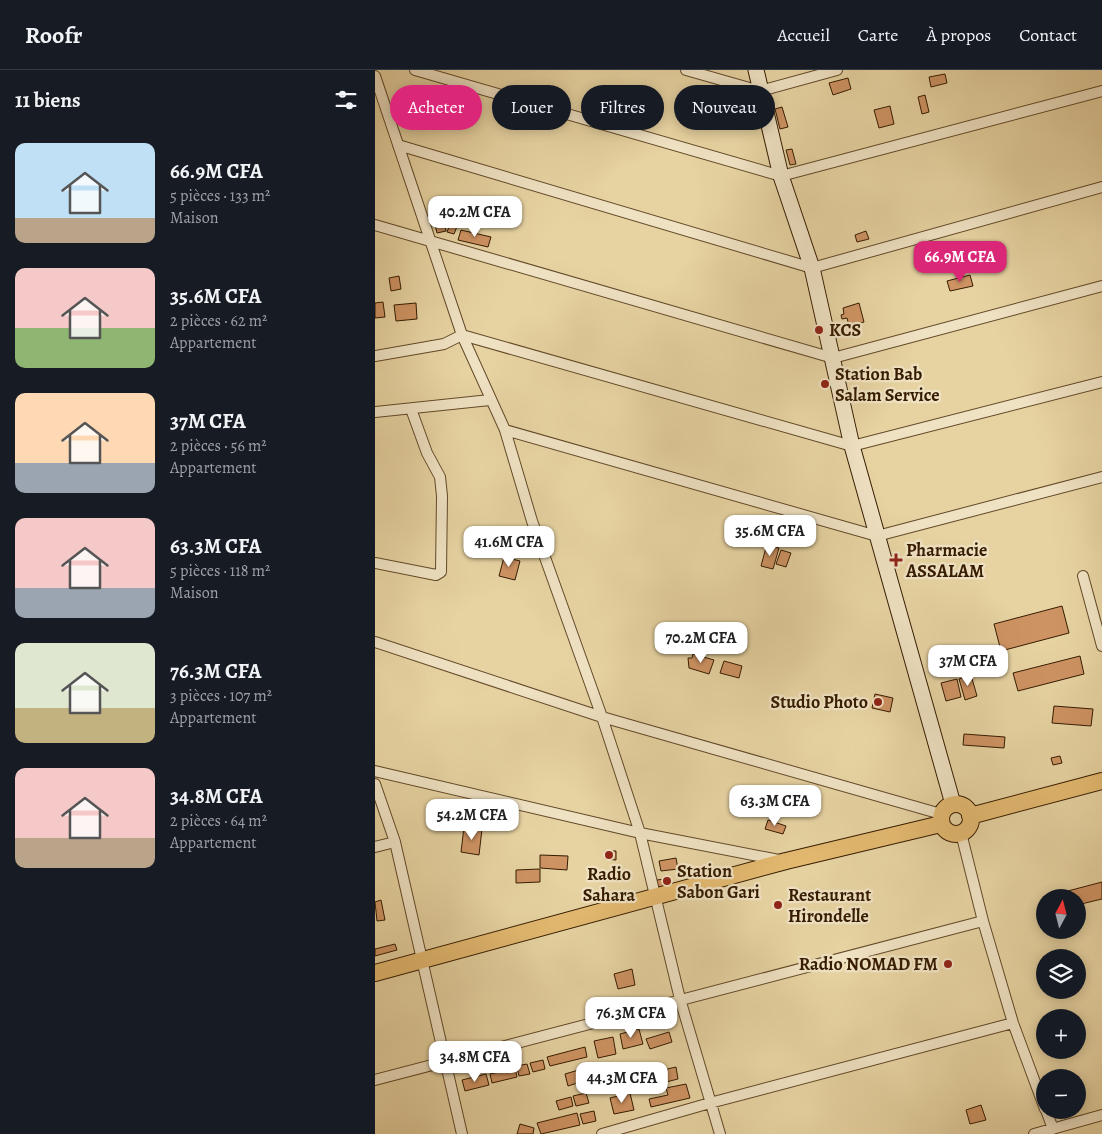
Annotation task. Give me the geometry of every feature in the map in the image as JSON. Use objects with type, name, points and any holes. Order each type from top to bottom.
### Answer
[{"type":"main road","points":[[970,816],[1102,781]]},
{"type":"main road","points":[[375,973],[785,861],[945,814],[962,805],[970,816],[968,828],[961,833],[952,834],[945,814]]},
{"type":"street","points":[[415,70],[781,176],[1102,91]]},
{"type":"street","points":[[686,70],[739,85]]},
{"type":"street","points":[[755,70],[759,85]]},
{"type":"street","points":[[775,87],[837,70]]},
{"type":"street","points":[[375,76],[462,335],[505,430],[532,522],[602,717],[640,833],[680,1000],[720,1134]]},
{"type":"street","points":[[375,642],[602,717],[945,814],[877,536],[851,446],[812,268],[781,176],[770,130]]},
{"type":"street","points":[[398,145],[812,268],[1102,187]]},
{"type":"street","points":[[375,225],[833,358],[1102,286]]},
{"type":"street","points":[[375,356],[444,344],[462,335],[851,446],[1102,382]]},
{"type":"street","points":[[375,412],[491,400]]},
{"type":"street","points":[[375,563],[436,575],[441,572],[442,496],[440,477],[427,453],[411,409]]},
{"type":"street","points":[[505,430],[877,536],[1102,477]]},
{"type":"street","points":[[1083,576],[1102,646]]},
{"type":"street","points":[[375,772],[640,833],[785,861]]},
{"type":"street","points":[[375,784],[395,842],[424,960],[462,1134]]},
{"type":"street","points":[[961,833],[983,921],[1013,1023],[1036,1085]]},
{"type":"street","points":[[375,847],[395,842]]},
{"type":"street","points":[[375,1080],[983,921]]},
{"type":"street","points":[[602,1134],[710,1102],[1013,1023]]},
{"type":"street","points":[[1034,1134],[1102,1116]]},
{"type":"street","points":[[1049,1119],[1053,1129]]},
{"type":"building","points":[[945,74],[947,83],[931,87],[929,77]]},
{"type":"building","points":[[848,78],[851,89],[833,95],[829,83]]},
{"type":"building","points":[[925,95],[929,112],[922,114],[918,97]]},
{"type":"building","points":[[890,106],[894,124],[879,128],[874,110]]},
{"type":"building","points":[[782,107],[788,127],[780,129],[775,109]]},
{"type":"building","points":[[792,149],[796,164],[790,165],[786,150]]},
{"type":"building","points":[[453,217],[460,219],[454,234],[447,232]]},
{"type":"building","points":[[444,218],[446,231],[437,233],[434,220]]},
{"type":"building","points":[[461,230],[491,237],[488,247],[458,240]]},
{"type":"building","points":[[866,231],[869,239],[857,242],[855,235]]},
{"type":"building","points":[[970,275],[973,286],[950,291],[947,281]]},
{"type":"building","points":[[399,276],[401,289],[391,291],[389,278]]},
{"type":"building","points":[[383,302],[385,317],[375,318],[375,303]]},
{"type":"building","points":[[416,303],[417,319],[396,321],[394,305]]},
{"type":"building","points":[[859,303],[864,322],[849,326],[847,318],[842,319],[841,315],[844,314],[843,308]]},
{"type":"building","points":[[767,544],[779,548],[773,569],[761,566]]},
{"type":"building","points":[[781,550],[791,553],[786,567],[776,564]]},
{"type":"building","points":[[504,557],[520,561],[515,580],[499,576]]},
{"type":"building","points":[[1062,606],[1069,633],[1001,651],[994,624]]},
{"type":"building","points":[[693,654],[714,660],[709,674],[689,668],[688,658],[692,658]]},
{"type":"building","points":[[1080,656],[1084,674],[1018,691],[1013,673]]},
{"type":"building","points":[[724,661],[742,666],[739,678],[720,673]]},
{"type":"building","points":[[971,675],[977,696],[965,700],[959,679]]},
{"type":"building","points":[[957,679],[961,697],[946,701],[941,683]]},
{"type":"building","points":[[875,694],[893,698],[890,712],[872,708]]},
{"type":"building","points":[[1054,706],[1093,709],[1091,726],[1052,723]]},
{"type":"building","points":[[964,734],[1005,737],[1004,748],[963,745]]},
{"type":"building","points":[[1060,756],[1062,763],[1053,765],[1051,758]]},
{"type":"building","points":[[768,820],[786,826],[783,834],[765,829]]},
{"type":"building","points":[[464,827],[482,829],[479,855],[461,852]]},
{"type":"building","points":[[605,851],[616,851],[616,860],[605,859]]},
{"type":"building","points":[[540,855],[568,856],[567,870],[540,868]]},
{"type":"building","points":[[676,858],[678,869],[661,871],[659,861]]},
{"type":"building","points":[[540,869],[540,882],[516,883],[516,870]]},
{"type":"building","points":[[671,878],[672,885],[658,887],[657,880]]},
{"type":"building","points":[[1102,882],[1102,899],[1086,903],[1086,889],[1075,889]]},
{"type":"building","points":[[381,900],[385,920],[377,921],[375,902]]},
{"type":"building","points":[[395,944],[397,950],[375,956],[375,949]]},
{"type":"building","points":[[632,969],[635,985],[618,989],[614,974]]},
{"type":"building","points":[[639,1029],[643,1044],[623,1049],[620,1034]]},
{"type":"building","points":[[669,1032],[672,1042],[650,1049],[646,1039]]},
{"type":"building","points":[[613,1037],[616,1054],[598,1058],[594,1041]]},
{"type":"building","points":[[585,1047],[587,1057],[550,1066],[547,1057]]},
{"type":"building","points":[[543,1060],[545,1069],[533,1072],[530,1063]]},
{"type":"building","points":[[527,1064],[530,1074],[519,1076],[517,1066]]},
{"type":"building","points":[[641,1066],[644,1079],[605,1088],[602,1075]]},
{"type":"building","points":[[589,1067],[593,1078],[568,1086],[565,1074]]},
{"type":"building","points":[[676,1067],[678,1079],[666,1082],[663,1070]]},
{"type":"building","points":[[515,1068],[517,1077],[492,1083],[490,1074]]},
{"type":"building","points":[[486,1074],[489,1085],[465,1091],[462,1080]]},
{"type":"building","points":[[686,1084],[690,1098],[651,1107],[649,1099],[668,1095],[666,1088]]},
{"type":"building","points":[[586,1093],[589,1103],[576,1106],[573,1096]]},
{"type":"building","points":[[630,1093],[634,1110],[614,1114],[610,1098]]},
{"type":"building","points":[[571,1097],[573,1106],[559,1110],[556,1101]]},
{"type":"building","points":[[981,1105],[986,1120],[970,1124],[966,1110]]},
{"type":"building","points":[[594,1111],[596,1121],[583,1124],[580,1114]]},
{"type":"building","points":[[577,1113],[580,1125],[541,1134],[537,1123]]},
{"type":"building","points":[[520,1124],[534,1128],[533,1134],[517,1134]]},
{"type":"place","name":"KCS","points":[[819,330]]},
{"type":"place","name":"Station Bab Salam Service","points":[[825,384]]},
{"type":"place","name":"Pharmacie ASSALAM","points":[[896,560]]},
{"type":"place","name":"Studio Photo","points":[[878,702]]},
{"type":"place","name":"Radio Sahara","points":[[609,855]]},
{"type":"place","name":"Station Sabon Gari","points":[[667,881]]},
{"type":"place","name":"Restaurant Hirondelle","points":[[778,905]]},
{"type":"place","name":"Radio NOMAD FM","points":[[948,964]]}]
